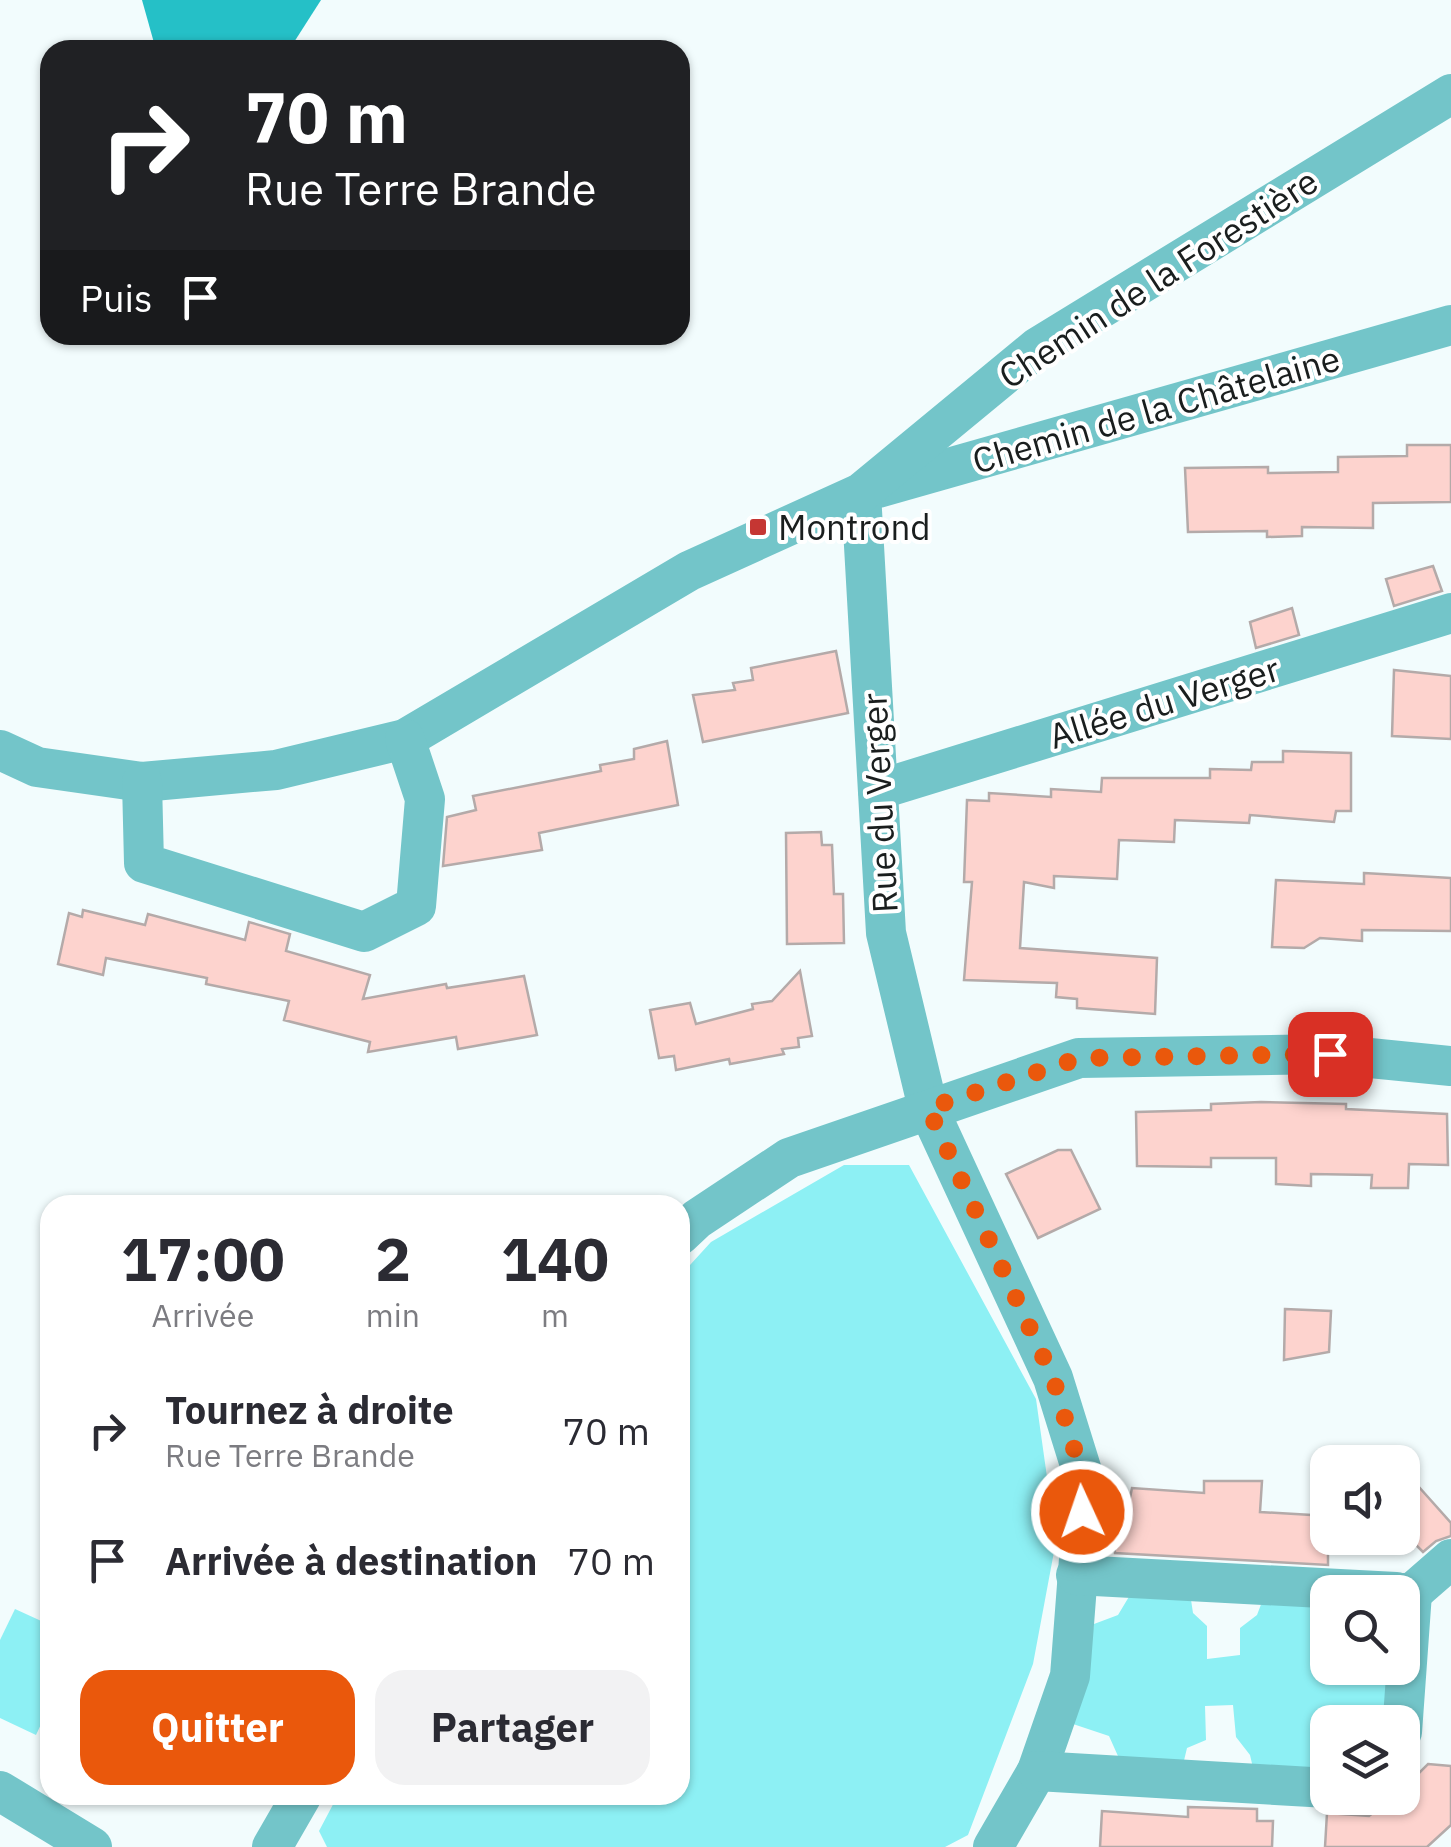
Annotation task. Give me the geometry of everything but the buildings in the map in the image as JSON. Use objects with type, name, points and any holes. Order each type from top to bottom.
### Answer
[{"type":"street","name":"Chemin de la Forestière","points":[[0,750],[37,766],[142,782],[276,770],[405,739],[688,571],[861,493],[1038,347],[1451,94]]},
{"type":"street","name":"Chemin de la Châtelaine","points":[[861,493],[1451,326]]},
{"type":"street","name":"Rue du Verger","points":[[861,493],[886,932],[928,1108],[1053,1378],[1084,1482],[1070,1676],[1037,1771],[993,1847]]},
{"type":"street","name":"Allée du Verger","points":[[878,790],[1451,613]]},
{"type":"street","points":[[142,782],[144,864],[364,932],[416,906],[424,799],[405,739]]},
{"type":"street","points":[[690,1226],[790,1158],[1080,1058],[1330,1054],[1451,1066]]},
{"type":"street","points":[[1420,1581],[1451,1559]]},
{"type":"street","points":[[1076,1575],[1310,1588]]},
{"type":"street","points":[[1037,1771],[1310,1787]]},
{"type":"street","points":[[0,1790],[92,1847]]},
{"type":"street","points":[[272,1847],[296,1805]]},
{"type":"shaded area","points":[[142,0],[321,0],[295,40],[153,40]]},
{"type":"shaded area","points":[[844,1165],[909,1165],[1036,1399],[1056,1541],[1033,1664],[968,1835],[945,1847],[327,1847],[319,1831],[333,1805],[690,1805],[690,1265],[711,1242]]},
{"type":"shaded area","points":[[1133,1590],[1190,1593],[1193,1613],[1207,1626],[1207,1659],[1240,1655],[1240,1628],[1257,1615],[1265,1594],[1310,1595],[1310,1685],[1395,1685],[1395,1705],[1310,1705],[1310,1778],[1254,1772],[1250,1755],[1236,1737],[1233,1705],[1205,1706],[1206,1740],[1187,1748],[1181,1773],[1122,1765],[1109,1736],[1073,1724],[1094,1624],[1118,1615]]},
{"type":"shaded area","points":[[15,1609],[40,1620],[40,1726],[36,1735],[0,1718],[0,1640]]},
{"type":"place","name":"Montrond","points":[[758,527]]},
{"type":"route","points":[[1082,1512],[1084,1482],[1053,1378],[928,1108],[1080,1058],[1330,1054]]}]
